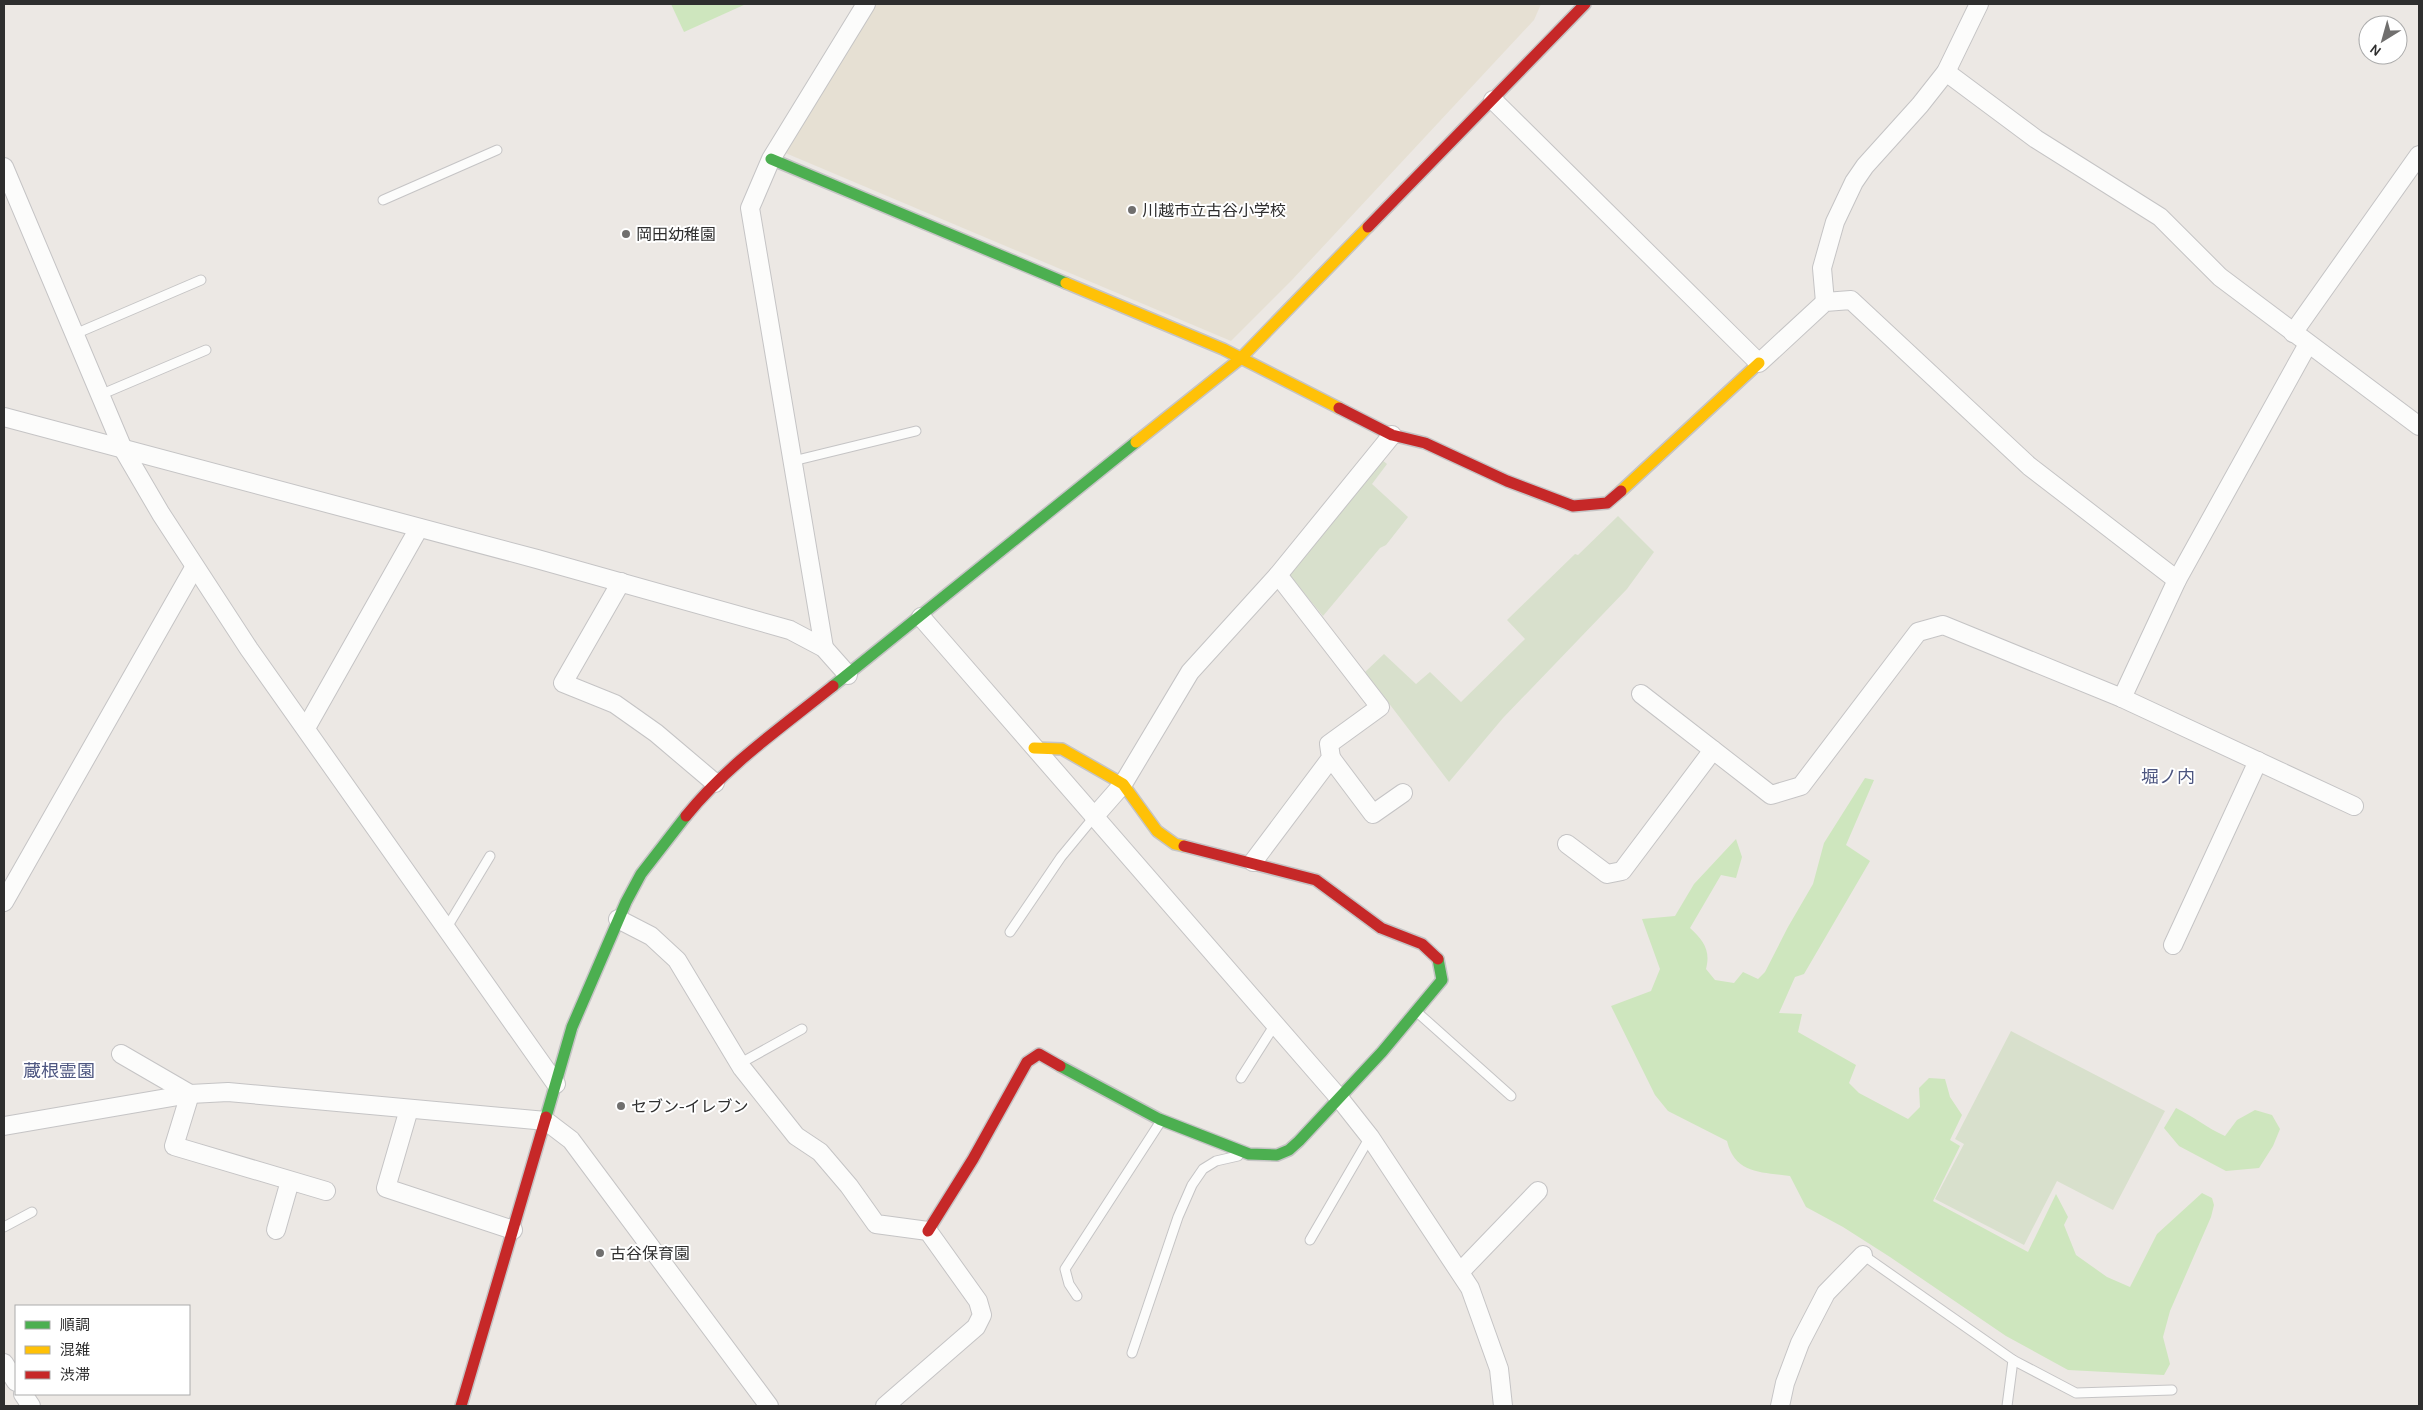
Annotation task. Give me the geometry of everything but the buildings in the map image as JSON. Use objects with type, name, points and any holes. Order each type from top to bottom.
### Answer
[{"type":"street","points":[[824,648],[750,208],[771,159],[866,4]]},
{"type":"street","points":[[460,1406],[546,1121],[572,1027],[618,919],[640,874],[683,818],[715,783],[742,759],[1240,359],[1585,4]]},
{"type":"street","points":[[1825,302],[1822,268],[1835,222],[1854,182],[1865,166],[1920,105],[1946,72],[1979,4]]},
{"type":"street","points":[[1946,72],[2036,139],[2160,217],[2220,277],[2419,426]]},
{"type":"street","points":[[1493,100],[1759,363]]},
{"type":"street","points":[[2293,333],[2419,155]]},
{"type":"street","points":[[771,159],[1223,348],[1240,359],[1392,435],[1425,443],[1507,481],[1573,506],[1607,503],[1646,470],[1825,302],[1851,300],[2029,466],[2177,580]]},
{"type":"street","points":[[4,167],[123,449],[194,568],[556,1084]]},
{"type":"street","points":[[2122,698],[2177,580],[2308,344]]},
{"type":"street","points":[[4,417],[621,582],[790,630],[824,648],[848,675]]},
{"type":"street","points":[[1094,817],[1123,784],[1190,672],[1278,575],[1392,435]]},
{"type":"street","points":[[306,728],[419,528]]},
{"type":"street","points":[[4,902],[194,568]]},
{"type":"street","points":[[1278,575],[1380,707],[1329,744],[1331,758],[1373,814],[1403,793]]},
{"type":"street","points":[[621,582],[563,683],[615,704],[656,733],[715,783]]},
{"type":"street","points":[[921,617],[1274,1026],[1340,1099],[1370,1138],[1470,1288],[1499,1369],[1503,1406]]},
{"type":"street","points":[[1641,694],[1771,796],[1801,786],[1918,632],[1943,625],[2122,698],[2354,806]]},
{"type":"street","points":[[928,1231],[984,1143],[1023,1067],[1032,1055],[1039,1054],[1107,1093],[1162,1121],[1203,1134],[1248,1153],[1264,1157],[1290,1150],[1340,1099],[1417,1012],[1442,980],[1440,961],[1422,944],[1381,928],[1316,880],[1253,862],[1175,844],[1157,832],[1136,806],[1123,784],[1062,749],[1034,748]]},
{"type":"street","points":[[1567,844],[1607,874],[1622,871],[1713,750]]},
{"type":"street","points":[[1253,862],[1331,758]]},
{"type":"street","points":[[2173,945],[2258,761]]},
{"type":"street","points":[[618,919],[651,936],[677,960],[739,1064],[796,1136],[820,1152],[849,1186],[876,1224],[928,1231],[978,1301],[982,1315],[976,1327],[885,1406]]},
{"type":"street","points":[[120,1054],[190,1094]]},
{"type":"street","points":[[4,1126],[190,1094],[228,1092],[546,1121],[571,1140],[769,1406]]},
{"type":"street","points":[[190,1094],[174,1146],[326,1191]]},
{"type":"street","points":[[410,1109],[386,1188],[513,1230]]},
{"type":"street","points":[[276,1230],[290,1181]]},
{"type":"street","points":[[1460,1272],[1538,1191]]},
{"type":"street","points":[[1780,1406],[1785,1383],[1800,1343],[1826,1292],[1863,1255]]},
{"type":"street","points":[[4,1363],[15,1380]]},
{"type":"street","points":[[24,1395],[31,1406]]},
{"type":"lane","points":[[383,200],[497,150]]},
{"type":"lane","points":[[75,334],[201,280]]},
{"type":"lane","points":[[100,395],[206,350]]},
{"type":"lane","points":[[793,461],[916,431]]},
{"type":"lane","points":[[1010,932],[1061,857],[1094,817]]},
{"type":"lane","points":[[446,929],[490,856]]},
{"type":"lane","points":[[1417,1012],[1511,1096]]},
{"type":"lane","points":[[1241,1078],[1274,1026]]},
{"type":"lane","points":[[739,1064],[802,1030]]},
{"type":"lane","points":[[1077,1296],[1069,1284],[1065,1269],[1162,1121]]},
{"type":"lane","points":[[1310,1240],[1370,1138]]},
{"type":"lane","points":[[1132,1353],[1178,1218],[1192,1185],[1203,1170],[1216,1161],[1248,1153]]},
{"type":"lane","points":[[4,1227],[32,1212]]},
{"type":"lane","points":[[1863,1255],[2013,1360],[2076,1393],[2172,1390]]},
{"type":"lane","points":[[2006,1406],[2013,1360]]},
{"type":"shaded area","name":"川越市立古谷小学校","points":[[875,4],[1541,4],[1534,20],[1291,281],[1231,341],[783,152]]},
{"type":"green space","points":[[671,4],[746,4],[684,32]]},
{"type":"green space","points":[[1382,460],[1387,464],[1372,484],[1408,517],[1386,545],[1380,548],[1323,616],[1290,576],[1290,570]]},
{"type":"green space","points":[[1618,516],[1654,552],[1627,589],[1503,718],[1449,782],[1365,672],[1384,654],[1416,684],[1430,672],[1461,702],[1525,639],[1507,620],[1575,554],[1578,555]]},
{"type":"green space","points":[[1865,778],[1874,780],[1846,845],[1870,861],[1804,974],[1795,977],[1779,1013],[1802,1014],[1798,1032],[1856,1065],[1849,1083],[1859,1093],[1908,1119],[1920,1107],[1919,1088],[1929,1078],[1945,1079],[1950,1097],[1962,1115],[1950,1140],[1960,1146],[1933,1201],[2028,1252],[2056,1194],[2068,1217],[2064,1225],[2076,1255],[2107,1277],[2130,1287],[2157,1234],[2202,1193],[2212,1198],[2214,1205],[2211,1217],[2170,1311],[2163,1337],[2170,1364],[2164,1375],[2068,1370],[2006,1336],[1890,1257],[1843,1227],[1806,1207],[1790,1176],[1759,1172],[1743,1166],[1736,1160],[1727,1141],[1668,1111],[1655,1095],[1611,1006],[1651,991],[1660,969],[1642,919],[1675,916],[1694,884],[1736,839],[1742,857],[1736,878],[1721,875],[1690,928],[1705,946],[1707,951],[1706,969],[1715,980],[1734,983],[1743,972],[1758,979],[1765,972],[1813,884],[1824,843]]},
{"type":"green space","points":[[2011,1031],[2165,1111],[2113,1210],[2057,1181],[2024,1245],[1935,1199],[1964,1144],[1955,1139]]},
{"type":"green space","points":[[2176,1108],[2225,1136],[2237,1120],[2255,1110],[2272,1115],[2280,1129],[2273,1146],[2259,1168],[2226,1171],[2179,1146],[2164,1128]]},
{"type":"traffic: fast","points":[[771,159],[1066,283]]},
{"type":"traffic: fast","points":[[833,686],[1136,442]]},
{"type":"traffic: fast","points":[[546,1117],[572,1027],[626,902],[641,874],[686,816]]},
{"type":"traffic: fast","points":[[1060,1066],[1159,1119],[1249,1154],[1277,1155],[1289,1150],[1299,1141],[1382,1052],[1442,980],[1438,959]]},
{"type":"traffic: slow","points":[[1136,442],[1240,359],[1368,227]]},
{"type":"traffic: slow","points":[[1066,283],[1223,349],[1339,408]]},
{"type":"traffic: slow","points":[[1621,491],[1759,363]]},
{"type":"traffic: slow","points":[[1034,748],[1062,749],[1123,784],[1157,831],[1175,844],[1184,846]]},
{"type":"traffic: jam","points":[[1368,227],[1585,4]]},
{"type":"traffic: jam","points":[[1339,408],[1392,435],[1425,443],[1507,481],[1573,506],[1607,503],[1621,491]]},
{"type":"traffic: jam","points":[[686,816],[702,797],[737,763],[833,686]]},
{"type":"traffic: jam","points":[[1184,846],[1316,880],[1381,928],[1422,944],[1438,959]]},
{"type":"traffic: jam","points":[[928,1231],[973,1159],[1027,1062],[1039,1054],[1060,1066]]},
{"type":"traffic: jam","points":[[461,1406],[546,1117]]},
{"type":"place","name":"川越市立古谷小学校","points":[[1132,210]]},
{"type":"place","name":"岡田幼稚園","points":[[626,234]]},
{"type":"place","name":"セブン-イレブン","points":[[621,1106]]},
{"type":"place","name":"古谷保育園","points":[[600,1253]]},
{"type":"district","name":"堀ノ内","points":[[2168,777]]},
{"type":"district","name":"蔵根霊園","points":[[59,1071]]}]
